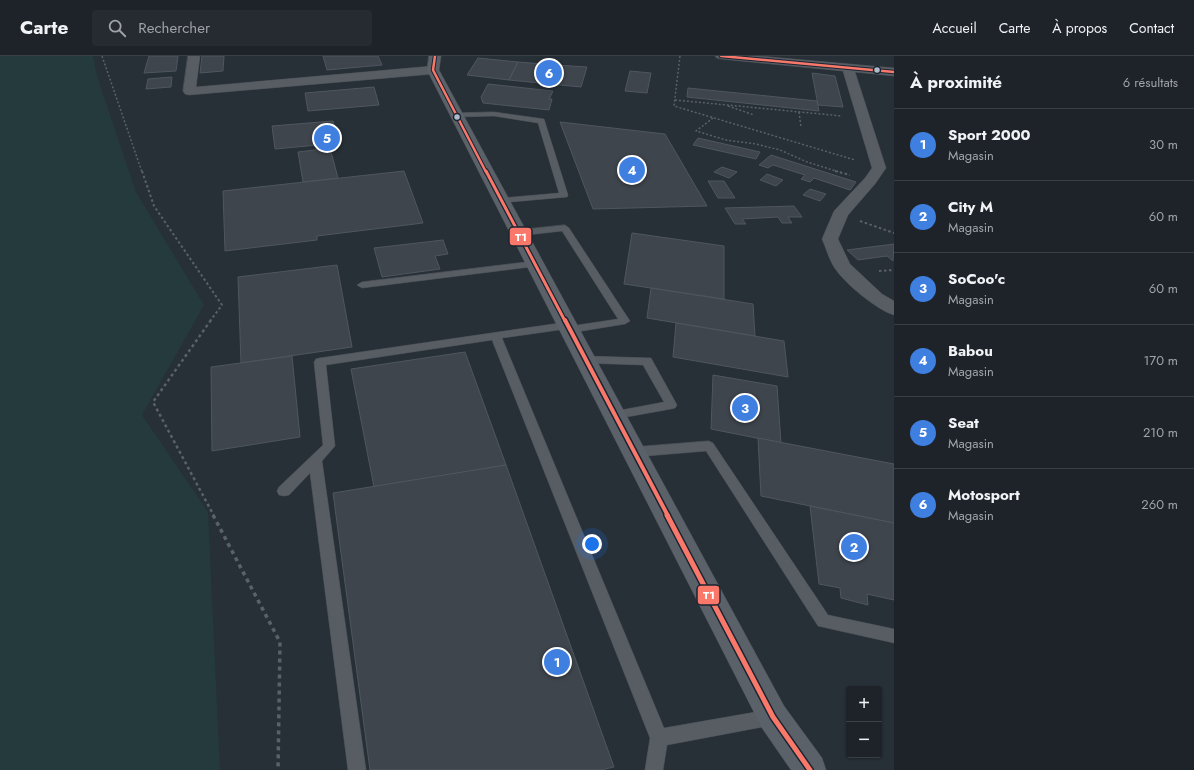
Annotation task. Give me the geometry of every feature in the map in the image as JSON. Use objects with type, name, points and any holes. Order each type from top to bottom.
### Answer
[{"type":"main road","points":[[435,56],[434,70],[518,233],[773,717],[810,770]]},
{"type":"street","points":[[194,56],[189,90],[434,70]]},
{"type":"street","points":[[721,56],[894,72]]},
{"type":"street","points":[[848,68],[879,168],[870,181],[840,214],[830,239],[842,266],[875,298],[894,309]]},
{"type":"lane","points":[[457,115],[494,114],[541,121],[564,195],[502,200]]},
{"type":"lane","points":[[284,491],[329,446],[320,362],[496,336],[624,321],[565,228],[518,233]]},
{"type":"lane","points":[[362,285],[535,264]]},
{"type":"lane","points":[[496,336],[659,738],[654,770]]},
{"type":"lane","points":[[586,360],[647,361],[671,405],[615,415]]},
{"type":"lane","points":[[634,452],[709,446],[823,621],[894,636]]},
{"type":"lane","points":[[315,460],[357,770]]},
{"type":"lane","points":[[659,738],[773,717]]},
{"type":"path","points":[[102,56],[154,206],[222,305],[153,402],[280,642],[278,770]]},
{"type":"path","points":[[680,56],[674,106],[879,168]]},
{"type":"path","points":[[675,100],[864,119]]},
{"type":"path","points":[[722,104],[754,114]]},
{"type":"path","points":[[799,112],[801,127]]},
{"type":"path","points":[[713,118],[696,131],[726,140],[756,144],[780,150],[807,162],[870,181]]},
{"type":"path","points":[[840,214],[894,233]]},
{"type":"green space","points":[[0,56],[93,56],[97,76],[136,192],[204,305],[142,415],[208,512],[220,770],[0,770]]},
{"type":"building","points":[[149,56],[178,56],[176,71],[144,73]]},
{"type":"building","points":[[202,56],[224,56],[223,71],[200,73]]},
{"type":"building","points":[[323,56],[378,56],[382,65],[327,70]]},
{"type":"building","points":[[478,58],[518,62],[509,80],[467,75]]},
{"type":"building","points":[[518,62],[587,67],[581,87],[509,80]]},
{"type":"building","points":[[630,71],[651,73],[647,93],[625,91]]},
{"type":"building","points":[[812,73],[835,76],[843,107],[818,105]]},
{"type":"building","points":[[172,77],[171,87],[146,89],[148,79]]},
{"type":"building","points":[[488,84],[553,91],[549,99],[552,99],[549,110],[483,103],[481,97]]},
{"type":"building","points":[[374,87],[379,105],[308,111],[305,93]]},
{"type":"building","points":[[688,88],[817,101],[819,111],[687,97]]},
{"type":"building","points":[[333,121],[339,143],[275,149],[272,126]]},
{"type":"building","points":[[560,122],[665,134],[707,206],[593,209]]},
{"type":"building","points":[[698,138],[760,152],[756,159],[693,145]]},
{"type":"building","points":[[330,148],[338,178],[303,182],[298,152]]},
{"type":"building","points":[[771,155],[856,182],[850,190],[814,178],[810,182],[801,179],[805,175],[773,165],[768,168],[759,165]]},
{"type":"building","points":[[722,167],[737,172],[729,178],[714,172]]},
{"type":"building","points":[[404,171],[423,223],[317,236],[317,240],[225,251],[223,191]]},
{"type":"building","points":[[767,174],[783,180],[776,186],[760,180]]},
{"type":"building","points":[[708,181],[724,181],[735,198],[718,198]]},
{"type":"building","points":[[810,189],[826,194],[820,201],[803,195]]},
{"type":"building","points":[[794,206],[802,217],[788,217],[792,223],[782,223],[778,217],[742,219],[746,224],[735,224],[725,208]]},
{"type":"building","points":[[632,233],[724,246],[724,299],[624,284]]},
{"type":"building","points":[[443,240],[448,254],[435,256],[440,269],[382,277],[374,248]]},
{"type":"building","points":[[894,244],[893,261],[887,256],[858,260],[847,250]]},
{"type":"building","points":[[337,265],[352,347],[241,363],[238,277]]},
{"type":"building","points":[[651,288],[753,304],[755,336],[647,318]]},
{"type":"building","points":[[676,323],[784,341],[788,377],[673,357]]},
{"type":"building","points":[[465,352],[506,465],[374,487],[351,369]]},
{"type":"building","points":[[292,356],[300,437],[212,451],[211,367]]},
{"type":"building","points":[[713,375],[777,386],[781,443],[711,429]]},
{"type":"building","points":[[758,438],[894,464],[894,523],[761,496]]},
{"type":"building","points":[[506,465],[614,767],[601,770],[370,770],[333,493]]},
{"type":"building","points":[[810,506],[894,523],[894,600],[867,594],[868,605],[841,598],[840,588],[819,584]]},
{"type":"transit line","name":"T1","points":[[435,56],[433,70],[773,717],[810,770]]},
{"type":"transit line","name":"T1","points":[[721,56],[894,72]]},
{"type":"place","name":"Motosport","points":[[549,73]]},
{"type":"place","name":"Seat","points":[[327,138]]},
{"type":"place","name":"Babou","points":[[632,170]]},
{"type":"place","name":"SoCoo'c","points":[[745,408]]},
{"type":"place","name":"City M","points":[[854,547]]},
{"type":"place","name":"Sport 2000","points":[[557,662]]}]
